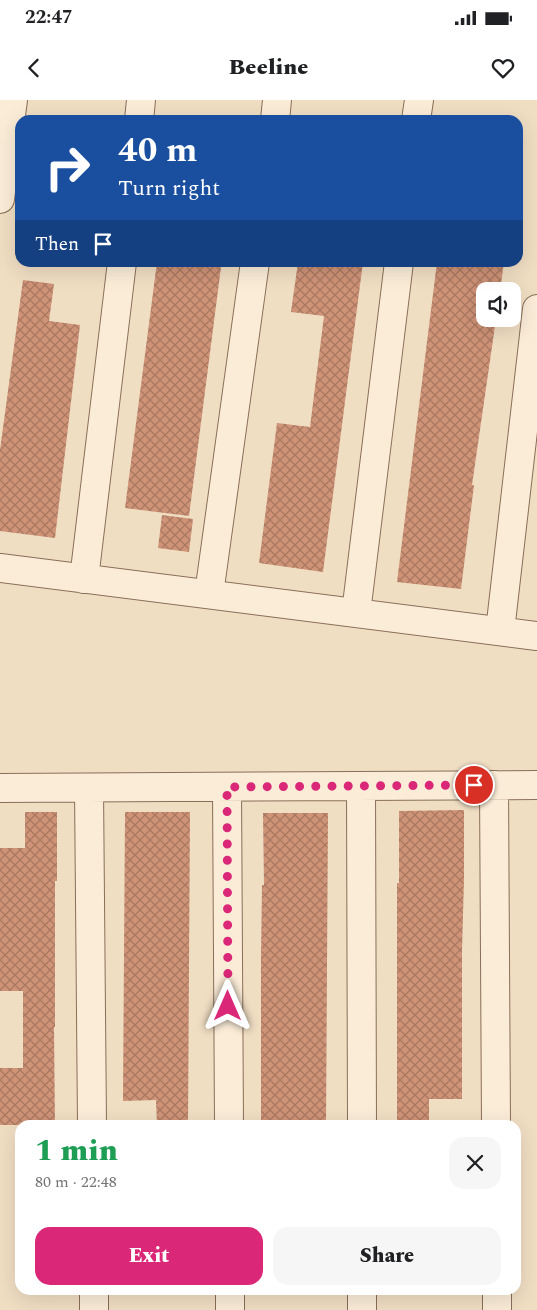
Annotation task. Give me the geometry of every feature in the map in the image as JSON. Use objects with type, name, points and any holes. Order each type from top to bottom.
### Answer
[{"type":"street","points":[[0,200],[13,100]]},
{"type":"street","points":[[140,115],[142,100]]},
{"type":"street","points":[[275,115],[277,100]]},
{"type":"street","points":[[417,115],[419,100]]},
{"type":"street","points":[[84,579],[121,267]]},
{"type":"street","points":[[210,594],[254,267]]},
{"type":"street","points":[[356,613],[398,267]]},
{"type":"street","points":[[500,631],[537,310]]},
{"type":"street","points":[[0,568],[537,636]]},
{"type":"street","points":[[494,785],[496,1120]]},
{"type":"street","points":[[0,788],[537,785]]},
{"type":"street","points":[[361,786],[362,1120]]},
{"type":"street","points":[[227,787],[229,1120]]},
{"type":"street","points":[[88,788],[92,1120]]},
{"type":"street","points":[[94,1295],[94,1310]]},
{"type":"street","points":[[230,1295],[230,1310]]},
{"type":"street","points":[[362,1295],[362,1310]]},
{"type":"street","points":[[497,1295],[498,1310]]},
{"type":"building","points":[[156,267],[221,267],[189,516],[125,508]]},
{"type":"building","points":[[297,267],[362,267],[323,572],[259,563],[277,423],[310,427],[324,316],[291,312]]},
{"type":"building","points":[[436,267],[503,267],[501,282],[476,282],[476,327],[495,327],[472,485],[474,485],[461,589],[397,582]]},
{"type":"building","points":[[23,280],[54,284],[49,321],[80,325],[55,538],[0,531],[0,450]]},
{"type":"building","points":[[162,515],[193,519],[189,552],[158,548]]},
{"type":"building","points":[[464,810],[462,1099],[429,1099],[429,1120],[397,1120],[397,883],[399,883],[399,811]]},
{"type":"building","points":[[25,812],[57,812],[54,1027],[55,1120],[15,1120],[15,1125],[0,1125],[0,1068],[23,1068],[23,991],[0,991],[0,848],[25,848]]},
{"type":"building","points":[[125,812],[190,812],[188,1120],[157,1120],[156,1100],[123,1101]]},
{"type":"building","points":[[263,813],[328,813],[326,1120],[261,1120],[261,959],[262,885],[264,885]]},
{"type":"route","points":[[228,1006],[227,787],[474,785]]}]
